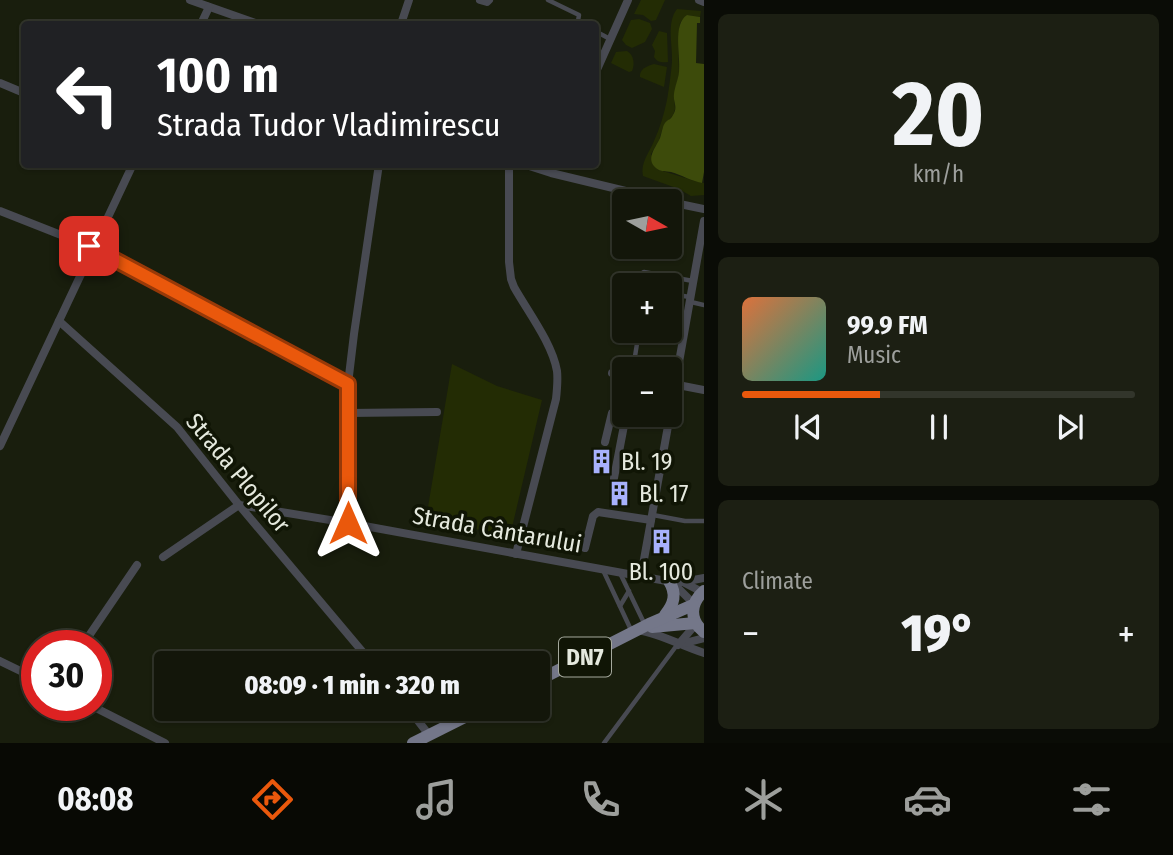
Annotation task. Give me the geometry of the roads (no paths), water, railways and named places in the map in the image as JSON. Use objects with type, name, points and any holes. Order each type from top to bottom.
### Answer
[{"type":"main road","points":[[663,617],[671,608],[674,599],[671,582]]},
{"type":"main road","points":[[639,629],[655,626],[698,626],[693,613],[694,604],[703,592]]},
{"type":"main road","name":"DN7","points":[[550,674],[694,604]]},
{"type":"main road","points":[[413,743],[457,721]]},
{"type":"street","points":[[190,0],[249,21]]},
{"type":"street","points":[[402,21],[409,0]]},
{"type":"street","points":[[480,0],[489,0]]},
{"type":"street","points":[[599,65],[628,0]]},
{"type":"street","points":[[202,21],[209,7]]},
{"type":"street","points":[[0,83],[21,92]]},
{"type":"street","points":[[0,446],[131,168]]},
{"type":"street","points":[[348,523],[348,384],[378,168]]},
{"type":"street","points":[[509,168],[511,279],[548,345],[556,370],[557,385],[516,554]]},
{"type":"street","points":[[553,169],[623,189]]},
{"type":"street","points":[[682,205],[704,209]]},
{"type":"street","points":[[0,211],[94,248],[348,384]]},
{"type":"street","points":[[678,357],[704,220]]},
{"type":"street","name":"Strada Plopilor","points":[[59,321],[177,427],[362,651]]},
{"type":"street","points":[[682,386],[704,390]]},
{"type":"street","points":[[348,413],[437,412]]},
{"type":"street","points":[[605,442],[612,413]]},
{"type":"street","points":[[614,478],[623,427]]},
{"type":"street","points":[[641,576],[668,427]]},
{"type":"street","points":[[163,556],[239,505]]},
{"type":"street","name":"Strada Cântarului","points":[[239,505],[671,582],[684,582],[703,592]]},
{"type":"street","points":[[585,548],[593,516],[598,512],[651,517]]},
{"type":"street","points":[[93,630],[137,565]]},
{"type":"street","points":[[684,582],[704,578]]},
{"type":"street","points":[[671,582],[694,604]]},
{"type":"street","points":[[678,645],[698,626]]},
{"type":"street","points":[[639,629],[704,653]]},
{"type":"street","points":[[678,645],[704,638]]},
{"type":"street","points":[[0,660],[21,671]]},
{"type":"street","points":[[112,716],[165,743]]},
{"type":"street","points":[[418,721],[429,735]]},
{"type":"lane","points":[[548,0],[579,15],[579,21]]},
{"type":"lane","points":[[599,33],[610,39]]},
{"type":"lane","points":[[682,279],[693,281]]},
{"type":"lane","points":[[682,298],[704,305]]},
{"type":"lane","points":[[651,517],[704,521]]},
{"type":"lane","points":[[603,569],[620,607],[639,629]]},
{"type":"lane","points":[[620,572],[629,591],[639,629]]},
{"type":"lane","points":[[620,607],[629,591]]},
{"type":"lane","points":[[604,743],[678,645]]},
{"type":"place","name":"Bl. 19","points":[[601,462]]},
{"type":"place","name":"Bl. 17","points":[[619,494]]},
{"type":"place","name":"Bl. 100","points":[[661,541]]}]
